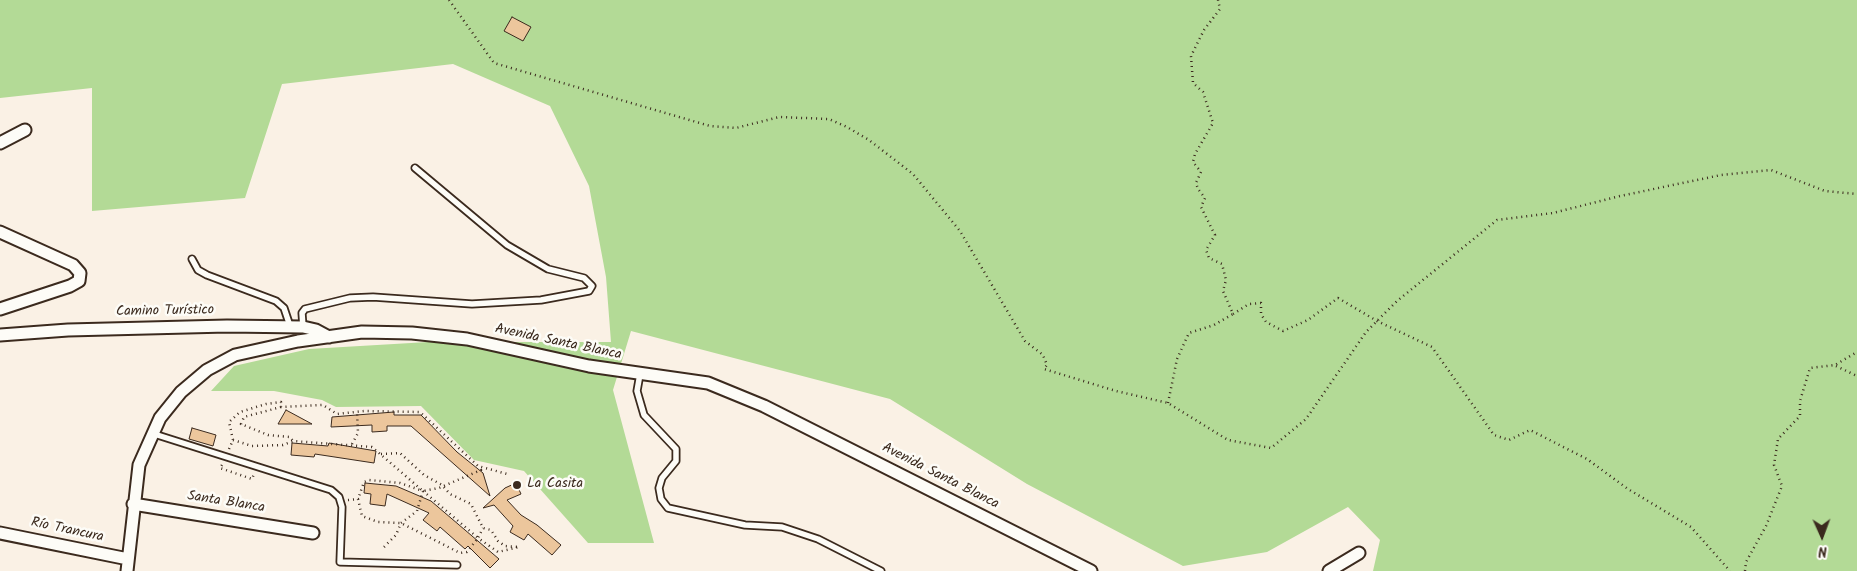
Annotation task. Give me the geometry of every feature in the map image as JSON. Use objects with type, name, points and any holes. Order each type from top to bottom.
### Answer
[{"type":"street","points":[[0,143],[25,130]]},
{"type":"street","points":[[0,232],[72,265],[80,273],[79,281],[70,286],[0,309]]},
{"type":"street","name":"Camino Turístico","points":[[0,335],[137,327],[290,326],[316,330],[329,337]]},
{"type":"street","name":"Avenida Santa Blanca","points":[[127,565],[139,465],[151,433],[160,418],[181,392],[194,380],[235,355],[362,332],[412,333],[467,339],[589,366],[708,383],[764,406],[1091,571]]},
{"type":"street","name":"Santa Blanca","points":[[133,504],[313,533]]},
{"type":"street","name":"Río Trancura","points":[[0,533],[127,565]]},
{"type":"street","points":[[1329,571],[1359,553]]},
{"type":"lane","points":[[303,327],[302,313],[306,309],[350,298],[373,297],[472,304],[541,300],[589,291],[592,286],[584,278],[548,269],[507,245],[415,168]]},
{"type":"lane","points":[[192,259],[198,270],[207,275],[276,301],[284,308],[290,326]]},
{"type":"lane","points":[[640,374],[637,391],[644,415],[676,449],[676,461],[662,478],[658,488],[660,499],[668,508],[745,525],[782,527],[818,539],[881,571]]},
{"type":"lane","points":[[151,433],[331,490],[339,497],[341,502],[340,562],[457,565]]},
{"type":"path","points":[[449,0],[494,63],[710,126],[736,128],[779,117],[830,119],[847,127],[869,140],[913,174],[948,217],[986,273],[1025,341],[1043,355],[1046,365],[1044,369],[1116,391],[1168,403],[1228,440],[1271,448],[1306,419],[1366,332],[1397,301],[1497,220],[1553,213],[1620,196],[1721,175],[1772,170],[1825,191],[1857,194]]},
{"type":"path","points":[[1218,0],[1220,8],[1204,30],[1191,56],[1193,83],[1203,92],[1213,123],[1194,154],[1193,162],[1202,172],[1196,183],[1205,198],[1201,207],[1215,235],[1206,250],[1209,258],[1222,264],[1226,280],[1223,291],[1233,314]]},
{"type":"path","points":[[1168,403],[1181,345],[1189,334],[1214,325],[1249,304],[1261,303],[1261,314],[1266,322],[1283,331],[1308,320],[1338,298],[1377,321],[1432,347],[1494,435],[1509,440],[1530,430],[1587,459],[1628,488],[1691,527],[1730,571]]},
{"type":"path","points":[[1745,571],[1746,562],[1766,526],[1782,486],[1774,465],[1778,439],[1800,416],[1800,400],[1810,368],[1835,365],[1857,352]]},
{"type":"path","points":[[1835,365],[1857,376]]},
{"type":"path","points":[[263,477],[254,474],[252,479],[220,468],[233,440],[229,422],[240,412],[266,404],[281,402],[281,407]]},
{"type":"path","points":[[293,441],[290,437],[268,435],[241,424],[244,417],[281,407],[323,405],[337,414],[357,412],[420,412],[478,466],[507,474]]},
{"type":"path","points":[[352,444],[358,434],[357,412]]},
{"type":"path","points":[[233,440],[252,446],[283,445],[293,441],[372,447],[478,538],[498,552],[519,547],[505,546],[498,541],[491,530],[482,528]]},
{"type":"path","points":[[380,454],[400,453],[418,470],[442,485],[450,494],[471,504],[482,528],[478,538],[467,552],[460,553],[401,523],[378,522],[362,516],[358,499],[364,482],[369,480],[400,483],[423,491],[439,488],[442,485],[480,470],[478,466]]},
{"type":"path","points":[[384,547],[396,535],[401,523],[417,510],[423,491]]},
{"type":"path","points":[[341,502],[358,499]]},
{"type":"green space","points":[[0,0],[1857,0],[1857,571],[1373,571],[1380,540],[1348,507],[1267,552],[1183,566],[1027,484],[890,399],[631,331],[613,390],[654,543],[588,543],[524,471],[474,460],[421,406],[336,407],[322,400],[274,391],[211,391],[234,366],[309,349],[428,342],[611,342],[606,277],[589,186],[550,106],[453,64],[282,84],[245,198],[92,211],[92,88],[0,98]]},
{"type":"building","points":[[512,17],[531,27],[523,41],[504,31]]},
{"type":"building","points":[[286,410],[312,424],[278,424]]},
{"type":"building","points":[[394,412],[394,415],[421,415],[457,452],[483,473],[490,496],[411,426],[387,426],[387,431],[372,432],[372,425],[331,427],[332,417]]},
{"type":"building","points":[[192,428],[216,435],[213,446],[189,439]]},
{"type":"building","points":[[292,443],[328,446],[329,443],[376,451],[374,463],[315,454],[314,457],[291,455]]},
{"type":"building","points":[[365,483],[396,486],[431,501],[499,559],[490,568],[468,546],[465,549],[440,527],[437,531],[423,520],[429,513],[387,494],[385,506],[370,504],[371,494],[364,493]]},
{"type":"building","points":[[516,483],[521,494],[507,500],[521,515],[537,525],[561,545],[552,555],[528,534],[524,540],[510,532],[513,526],[494,505],[483,508],[505,488]]},
{"type":"place","name":"La Casita","points":[[517,485]]}]
